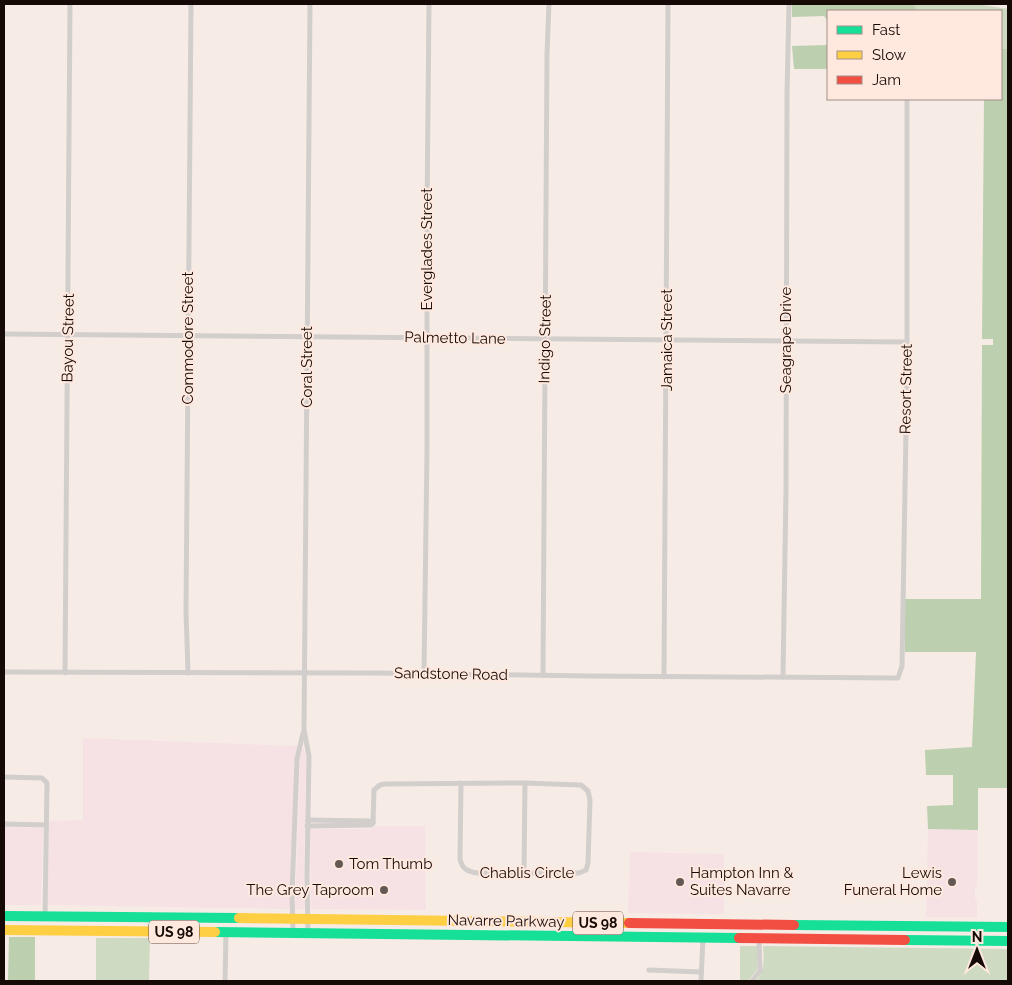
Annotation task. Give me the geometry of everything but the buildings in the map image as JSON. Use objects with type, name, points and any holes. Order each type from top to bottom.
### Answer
[{"type":"highway","name":"Navarre Parkway","points":[[4,916],[1008,927]]},
{"type":"highway","points":[[79,931],[96,923],[103,917]]},
{"type":"highway","points":[[107,931],[111,924],[129,917]]},
{"type":"highway","name":"Navarre Parkway","points":[[4,930],[1008,941]]},
{"type":"street","name":"Bayou Street","points":[[66,672],[70,4]]},
{"type":"street","name":"Commodore Street","points":[[188,673],[186,611],[190,336],[188,269],[192,4]]},
{"type":"street","name":"Coral Street","points":[[293,933],[298,759],[304,730],[310,4]]},
{"type":"street","name":"Everglades Street","points":[[424,674],[429,4]]},
{"type":"street","name":"Indigo Street","points":[[543,675],[548,4]]},
{"type":"street","name":"Jamaica Street","points":[[664,677],[668,4]]},
{"type":"street","name":"Seagrape Drive","points":[[783,677],[789,4]]},
{"type":"street","name":"Resort Street","points":[[898,678],[902,666],[907,100]]},
{"type":"street","name":"Palmetto Lane","points":[[4,334],[906,342]]},
{"type":"street","name":"Sandstone Road","points":[[4,672],[898,678]]},
{"type":"street","name":"Coral Street","points":[[304,730],[309,756],[308,933]]},
{"type":"street","points":[[4,777],[39,777],[47,780],[45,916]]},
{"type":"street","name":"Chablis Circle","points":[[308,823],[370,821],[373,823],[374,790],[380,785],[461,783],[525,783],[582,785],[588,791],[590,800],[588,863],[586,870],[580,874],[472,872],[462,865],[460,859],[461,783]]},
{"type":"street","points":[[524,873],[525,783]]},
{"type":"street","points":[[4,824],[46,825]]},
{"type":"street","points":[[457,935],[458,921]]},
{"type":"street","points":[[946,940],[948,927]]},
{"type":"street","points":[[225,981],[226,932]]},
{"type":"street","points":[[701,981],[704,938]]},
{"type":"street","points":[[752,981],[760,971],[759,938]]},
{"type":"street","points":[[649,970],[701,972]]},
{"type":"shaded area","points":[[83,738],[297,746],[290,909],[47,905],[49,821],[83,820]]},
{"type":"shaded area","points":[[303,746],[306,757],[305,909],[295,909],[300,759]]},
{"type":"shaded area","points":[[375,826],[425,826],[426,910],[311,909],[310,829],[371,829]]},
{"type":"shaded area","points":[[4,827],[43,828],[41,905],[4,905]]},
{"type":"shaded area","points":[[928,829],[978,830],[977,886],[975,888],[977,917],[926,917]]},
{"type":"shaded area","points":[[630,852],[724,854],[724,914],[628,913]]},
{"type":"green space","points":[[792,4],[914,4],[917,10],[827,10],[827,20],[824,16],[792,17]]},
{"type":"green space","points":[[914,4],[977,4],[1008,9],[1008,49],[1002,49],[1002,10],[917,10]]},
{"type":"green space","points":[[827,45],[827,69],[794,69],[792,46]]},
{"type":"green space","points":[[1002,49],[1008,49],[1008,788],[978,788],[978,830],[928,829],[927,806],[953,805],[953,775],[926,775],[925,750],[972,747],[976,652],[905,652],[905,599],[981,599],[982,345],[993,345],[993,339],[982,339],[984,100],[1002,100]]},
{"type":"green space","points":[[9,937],[35,937],[35,981],[8,981]]},
{"type":"green space","points":[[96,938],[150,938],[149,981],[96,981]]},
{"type":"green space","points":[[740,946],[757,946],[757,970],[748,981],[740,981]]},
{"type":"green space","points":[[763,946],[1008,949],[1008,981],[756,981],[764,960]]},
{"type":"traffic: fast","points":[[4,916],[239,918]]},
{"type":"traffic: fast","points":[[794,925],[1008,927]]},
{"type":"traffic: fast","points":[[215,932],[739,938]]},
{"type":"traffic: fast","points":[[905,940],[1008,941]]},
{"type":"traffic: slow","points":[[239,918],[629,923]]},
{"type":"traffic: slow","points":[[4,930],[215,932]]},
{"type":"traffic: jam","points":[[629,923],[794,925]]},
{"type":"traffic: jam","points":[[739,938],[905,940]]},
{"type":"place","name":"Tom Thumb","points":[[339,864]]},
{"type":"place","name":"Hampton Inn & Suites Navarre","points":[[680,882]]},
{"type":"place","name":"Lewis Funeral Home","points":[[952,882]]},
{"type":"place","name":"The Grey Taproom","points":[[384,890]]}]
